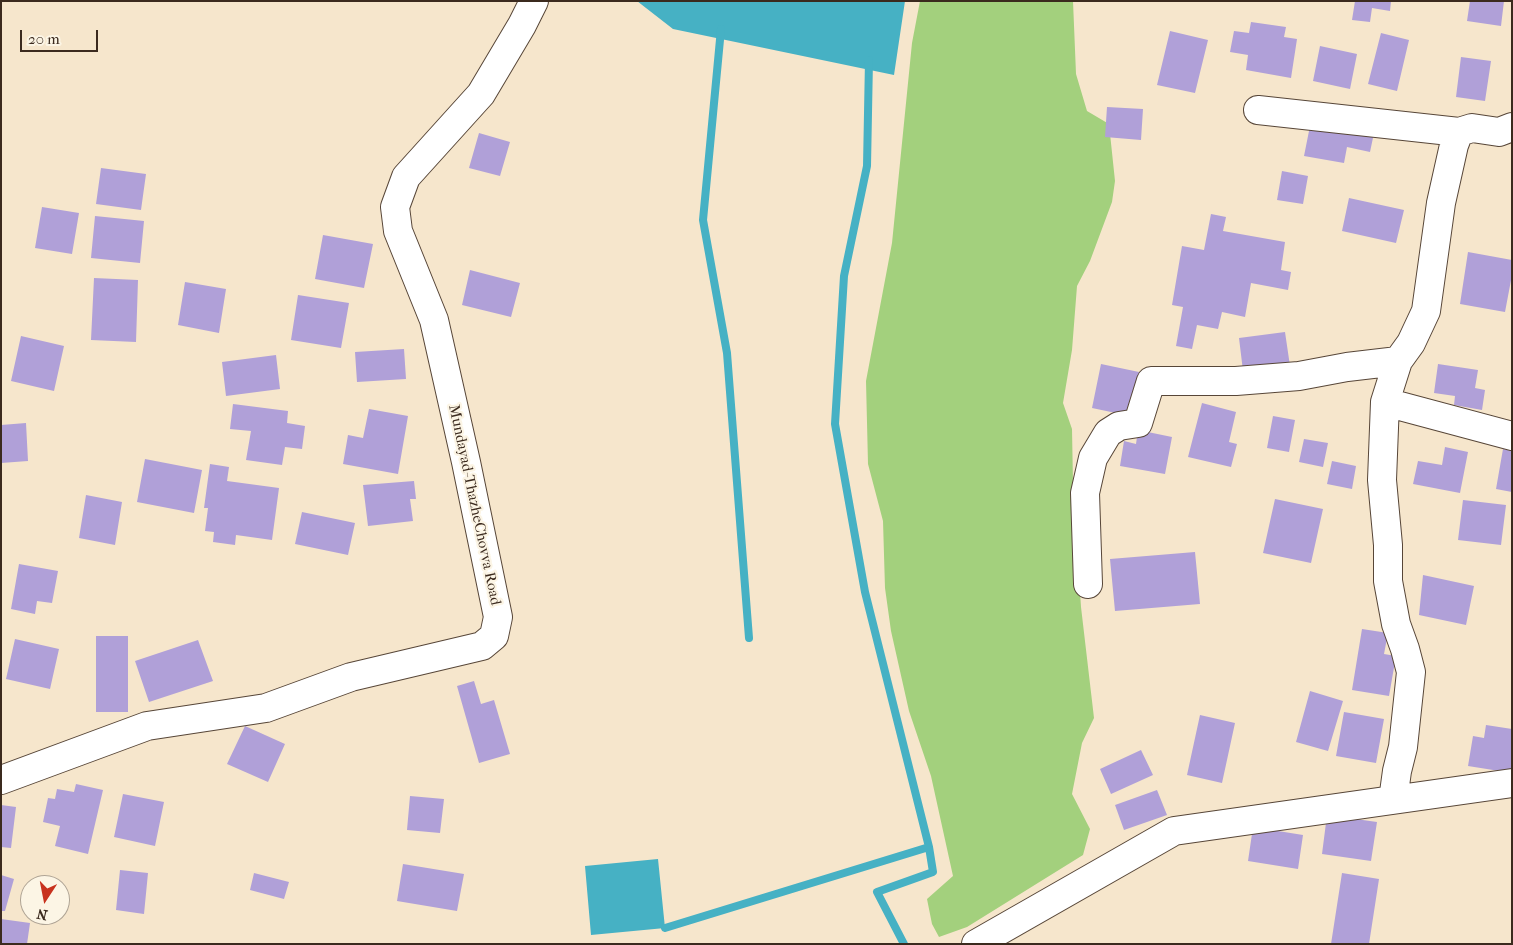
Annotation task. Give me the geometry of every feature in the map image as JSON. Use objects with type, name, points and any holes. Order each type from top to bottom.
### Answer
[{"type":"street","name":"Mundayad-ThazheChovva Road","points":[[1,780],[147,726],[266,708],[352,677],[482,646],[494,636],[498,617],[434,320],[398,231],[395,207],[406,177],[481,94],[534,1]]},
{"type":"street","points":[[1258,110],[1459,132],[1472,128],[1499,132],[1512,127]]},
{"type":"street","points":[[1393,800],[1397,770],[1403,748],[1411,672],[1396,624],[1388,581],[1388,545],[1382,480],[1385,402],[1398,361],[1411,343],[1426,311],[1441,203],[1454,145],[1459,132]]},
{"type":"street","points":[[1088,584],[1085,493],[1093,458],[1108,433],[1120,426],[1138,422],[1151,381],[1236,381],[1290,377],[1398,361]]},
{"type":"street","points":[[1385,402],[1512,436]]},
{"type":"street","points":[[976,944],[1174,831],[1512,784]]},
{"type":"green space","points":[[920,1],[1073,1],[1076,74],[1087,111],[1109,124],[1115,181],[1112,202],[1090,261],[1077,286],[1072,350],[1063,403],[1072,429],[1073,484],[1081,607],[1094,718],[1082,743],[1072,794],[1090,829],[1083,855],[967,927],[939,937],[932,924],[927,899],[953,876],[931,776],[909,711],[891,631],[885,588],[883,521],[868,464],[866,381],[892,243],[912,43]]},
{"type":"water","points":[[637,1],[905,1],[894,75],[673,29]]},
{"type":"water","points":[[658,859],[665,928],[591,935],[585,866]]},
{"type":"building","points":[[1355,1],[1391,1],[1390,11],[1372,8],[1370,22],[1352,20]]},
{"type":"building","points":[[1470,1],[1504,1],[1501,26],[1467,21]]},
{"type":"building","points":[[1251,22],[1286,27],[1284,37],[1297,39],[1291,78],[1246,70],[1248,55],[1230,52],[1234,31],[1249,33]]},
{"type":"building","points":[[1170,31],[1208,40],[1195,93],[1157,85]]},
{"type":"building","points":[[1381,33],[1409,40],[1397,91],[1368,84]]},
{"type":"building","points":[[1320,46],[1357,54],[1350,89],[1313,81]]},
{"type":"building","points":[[1461,57],[1491,61],[1485,101],[1456,97]]},
{"type":"building","points":[[1107,107],[1143,109],[1141,140],[1105,137]]},
{"type":"building","points":[[1311,121],[1374,133],[1370,152],[1347,147],[1344,163],[1304,156]]},
{"type":"building","points":[[479,133],[510,142],[500,176],[469,168]]},
{"type":"building","points":[[101,168],[146,174],[141,210],[96,204]]},
{"type":"building","points":[[1282,171],[1308,176],[1303,204],[1277,200]]},
{"type":"building","points":[[1349,198],[1404,210],[1396,243],[1342,231]]},
{"type":"building","points":[[42,207],[79,213],[72,254],[35,248]]},
{"type":"building","points":[[1211,214],[1226,217],[1223,231],[1285,242],[1281,270],[1291,272],[1288,290],[1251,283],[1245,317],[1222,312],[1218,329],[1197,325],[1192,349],[1176,346],[1183,307],[1172,305],[1182,246],[1204,250]]},
{"type":"building","points":[[95,216],[144,221],[140,263],[91,258]]},
{"type":"building","points":[[323,235],[373,244],[364,288],[315,279]]},
{"type":"building","points":[[1468,252],[1512,260],[1512,275],[1505,312],[1460,304]]},
{"type":"building","points":[[470,270],[520,283],[511,317],[462,305]]},
{"type":"building","points":[[94,278],[138,280],[136,342],[91,340]]},
{"type":"building","points":[[185,282],[226,289],[219,333],[178,325]]},
{"type":"building","points":[[298,295],[349,303],[341,348],[291,340]]},
{"type":"building","points":[[1285,332],[1290,366],[1243,371],[1239,338]]},
{"type":"building","points":[[21,336],[64,346],[54,391],[11,381]]},
{"type":"building","points":[[404,349],[406,379],[357,382],[355,352]]},
{"type":"building","points":[[276,355],[280,389],[226,396],[222,362]]},
{"type":"building","points":[[1101,364],[1139,372],[1130,416],[1092,408]]},
{"type":"building","points":[[1438,364],[1478,370],[1475,388],[1485,390],[1482,410],[1454,405],[1455,396],[1434,393]]},
{"type":"building","points":[[1202,403],[1236,412],[1229,442],[1237,444],[1231,467],[1188,457]]},
{"type":"building","points":[[233,404],[288,411],[287,423],[305,426],[302,449],[285,447],[282,465],[246,460],[251,431],[230,429]]},
{"type":"building","points":[[369,409],[408,416],[398,474],[343,464],[348,435],[363,438]]},
{"type":"building","points":[[1273,416],[1295,420],[1289,452],[1267,448]]},
{"type":"building","points":[[26,423],[28,461],[1,463],[1,425]]},
{"type":"building","points":[[1138,430],[1172,437],[1165,474],[1120,466],[1124,441],[1136,444]]},
{"type":"building","points":[[1304,439],[1328,443],[1323,467],[1299,462]]},
{"type":"building","points":[[1445,447],[1468,452],[1460,493],[1413,484],[1418,461],[1442,465]]},
{"type":"building","points":[[1503,449],[1512,451],[1512,492],[1496,489]]},
{"type":"building","points":[[145,459],[202,470],[194,513],[137,502]]},
{"type":"building","points":[[1332,461],[1356,466],[1352,489],[1327,484]]},
{"type":"building","points":[[210,464],[229,467],[227,481],[279,488],[272,540],[236,535],[235,545],[213,542],[214,532],[205,531],[208,508],[204,508]]},
{"type":"building","points":[[414,481],[416,499],[410,499],[413,521],[368,526],[363,485]]},
{"type":"building","points":[[86,495],[122,502],[115,545],[79,538]]},
{"type":"building","points":[[1275,499],[1323,509],[1311,563],[1263,553]]},
{"type":"building","points":[[1463,500],[1506,505],[1501,545],[1458,540]]},
{"type":"building","points":[[302,512],[355,523],[348,555],[295,544]]},
{"type":"building","points":[[1195,552],[1200,604],[1115,611],[1110,559]]},
{"type":"building","points":[[19,564],[58,571],[52,603],[37,601],[35,614],[11,609]]},
{"type":"building","points":[[1423,575],[1474,586],[1466,625],[1419,615]]},
{"type":"building","points":[[1362,629],[1388,633],[1384,654],[1396,656],[1389,696],[1352,690]]},
{"type":"building","points":[[96,636],[128,636],[128,712],[96,712]]},
{"type":"building","points":[[15,639],[59,649],[50,689],[6,679]]},
{"type":"building","points":[[198,640],[213,681],[149,702],[135,661]]},
{"type":"building","points":[[474,681],[481,704],[494,700],[510,754],[479,763],[457,686]]},
{"type":"building","points":[[1310,691],[1343,701],[1328,751],[1296,742]]},
{"type":"building","points":[[1344,712],[1384,719],[1376,763],[1336,756]]},
{"type":"building","points":[[1200,715],[1235,723],[1222,783],[1187,775]]},
{"type":"building","points":[[1486,725],[1512,729],[1512,773],[1468,766],[1473,736],[1484,738]]},
{"type":"building","points":[[245,726],[285,744],[268,782],[227,764]]},
{"type":"building","points":[[1141,750],[1153,775],[1111,794],[1100,769]]},
{"type":"building","points":[[76,784],[103,790],[88,854],[55,846],[60,826],[43,822],[48,798],[55,799],[57,789],[74,792]]},
{"type":"building","points":[[1157,790],[1167,815],[1124,830],[1115,805]]},
{"type":"building","points":[[123,794],[164,802],[155,846],[114,837]]},
{"type":"building","points":[[410,796],[444,799],[440,833],[407,830]]},
{"type":"building","points":[[1,805],[16,807],[11,848],[1,847]]},
{"type":"building","points":[[1327,815],[1377,822],[1371,861],[1322,854]]},
{"type":"building","points":[[1253,827],[1303,835],[1298,869],[1248,861]]},
{"type":"building","points":[[403,864],[464,874],[457,911],[397,901]]},
{"type":"building","points":[[120,870],[148,873],[144,914],[116,910]]},
{"type":"building","points":[[254,873],[289,882],[284,899],[250,890]]},
{"type":"building","points":[[1342,873],[1379,879],[1369,944],[1331,944]]},
{"type":"building","points":[[1,875],[14,879],[5,911],[1,911]]},
{"type":"building","points":[[1,919],[20,922],[20,925],[30,925],[27,944],[1,944]]},
{"type":"waterway","points":[[721,29],[703,220],[727,353],[749,638]]},
{"type":"waterway","points":[[869,60],[867,166],[844,276],[835,424],[865,592],[929,847],[933,872],[877,892],[904,944]]},
{"type":"waterway","points":[[665,928],[929,847]]}]
